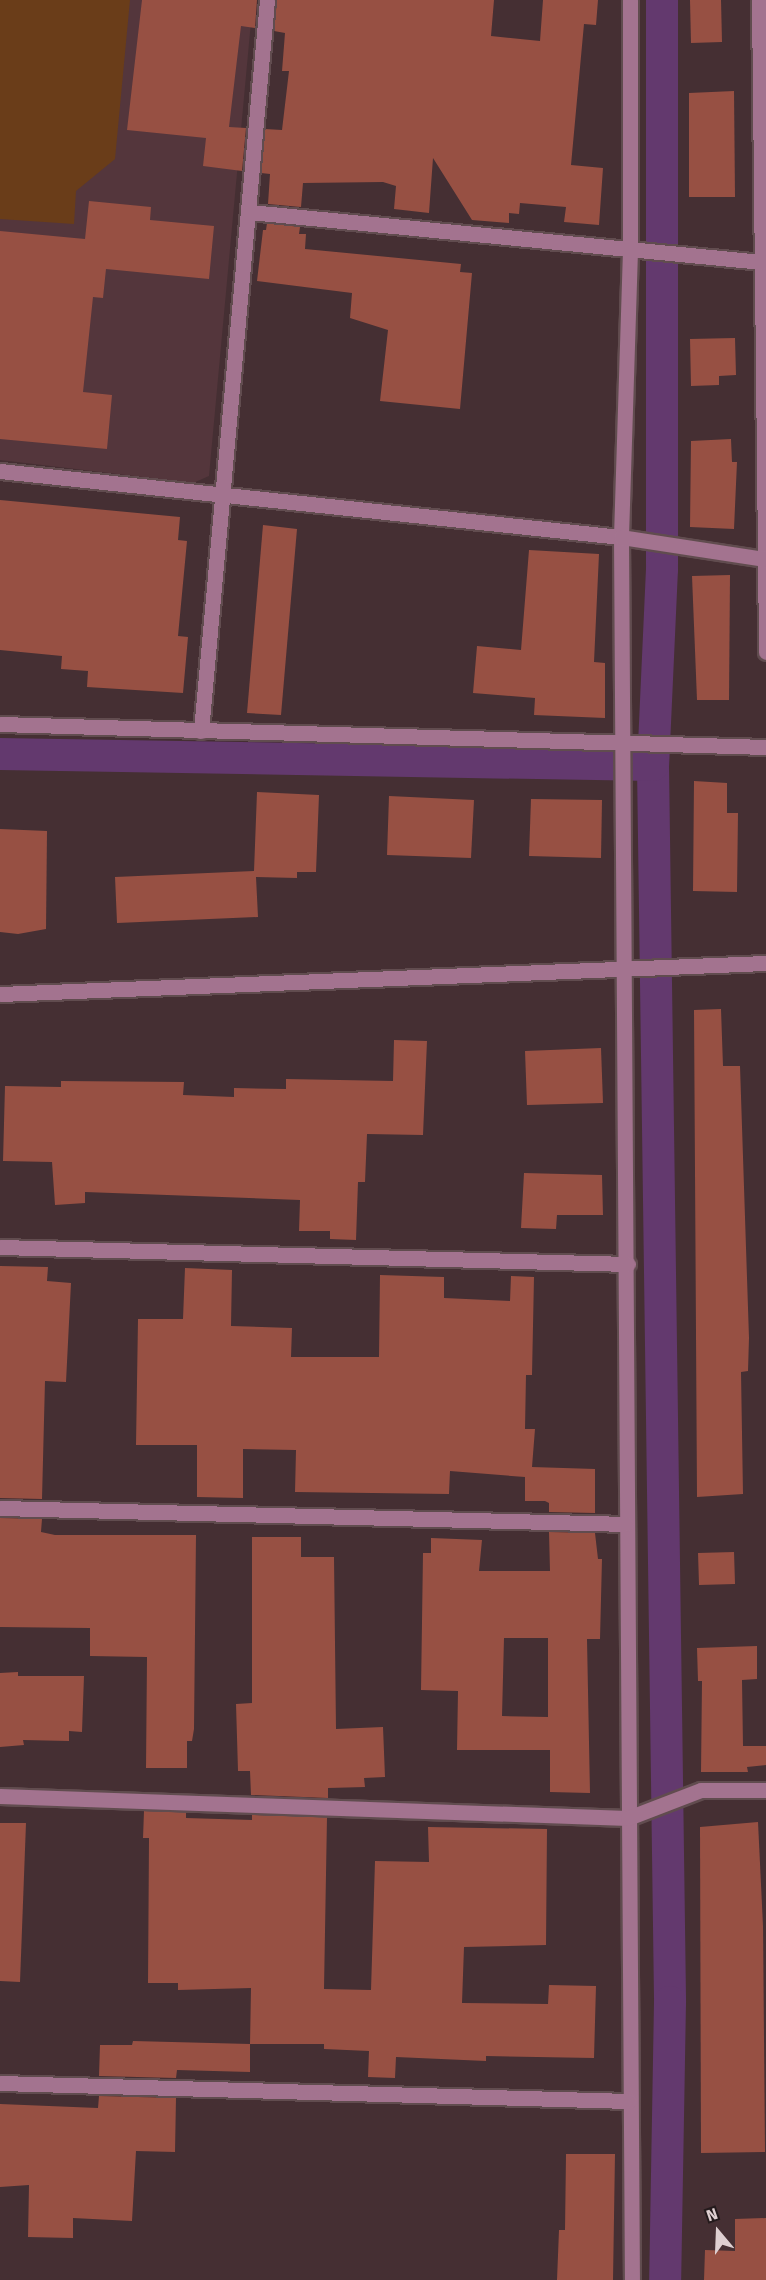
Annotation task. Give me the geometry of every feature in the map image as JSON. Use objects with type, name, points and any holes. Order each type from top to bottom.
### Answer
[{"type":"street","points":[[201,731],[250,212],[267,0]]},
{"type":"street","points":[[630,0],[630,250],[621,537],[625,746],[622,778],[627,967],[626,1524],[632,2280]]},
{"type":"street","points":[[759,0],[762,262],[766,357],[764,559],[766,652]]},
{"type":"street","points":[[250,212],[762,262]]},
{"type":"street","points":[[0,471],[621,537],[764,559]]},
{"type":"street","points":[[0,724],[625,746],[687,744],[766,747]]},
{"type":"street","points":[[0,994],[766,963]]},
{"type":"street","points":[[0,1247],[628,1264]]},
{"type":"street","points":[[0,1508],[626,1524]]},
{"type":"street","points":[[0,1796],[628,1818],[702,1790],[766,1790]]},
{"type":"street","points":[[0,2082],[629,2101]]},
{"type":"shaded area","points":[[0,0],[253,0],[209,476],[193,483],[0,460]]},
{"type":"shaded area","points":[[0,0],[130,0],[115,159],[76,191],[74,224],[0,219]]},
{"type":"building","points":[[142,0],[257,0],[255,28],[241,26],[229,127],[246,128],[242,171],[203,166],[206,138],[127,130]]},
{"type":"building","points":[[277,0],[494,0],[491,36],[540,41],[543,0],[598,0],[596,25],[584,24],[571,165],[603,168],[599,225],[564,222],[566,207],[520,203],[519,214],[509,213],[509,223],[472,220],[433,158],[429,213],[394,209],[396,186],[383,182],[303,183],[301,207],[268,204],[270,174],[261,173],[265,129],[282,130],[289,71],[282,71],[285,33],[274,31]]},
{"type":"building","points":[[690,0],[721,0],[722,42],[691,43]]},
{"type":"building","points":[[734,91],[735,197],[689,197],[689,93]]},
{"type":"building","points":[[89,201],[151,207],[150,220],[214,226],[209,279],[106,269],[103,298],[93,297],[83,392],[112,395],[107,449],[0,439],[0,231],[85,239]]},
{"type":"building","points":[[267,223],[300,227],[299,234],[306,234],[305,249],[461,264],[460,272],[472,273],[460,409],[380,401],[388,330],[350,318],[352,293],[257,281],[263,230],[266,230]]},
{"type":"building","points":[[735,338],[736,375],[719,376],[719,385],[691,386],[690,339]]},
{"type":"building","points":[[731,439],[732,462],[737,462],[734,529],[690,527],[691,441]]},
{"type":"building","points":[[0,500],[180,517],[178,540],[187,541],[178,636],[188,637],[183,693],[87,687],[88,671],[61,669],[62,656],[0,650]]},
{"type":"building","points":[[263,525],[297,529],[281,715],[247,713]]},
{"type":"building","points":[[529,550],[599,554],[594,662],[605,663],[605,718],[534,715],[535,698],[473,693],[477,646],[521,650]]},
{"type":"building","points":[[730,575],[729,700],[697,700],[692,576]]},
{"type":"building","points":[[694,781],[727,783],[727,813],[738,813],[737,892],[693,891]]},
{"type":"building","points":[[257,792],[319,795],[316,872],[297,872],[297,878],[256,877],[258,917],[117,923],[115,877],[254,871]]},
{"type":"building","points":[[389,796],[474,800],[471,858],[387,855]]},
{"type":"building","points":[[531,799],[602,800],[601,858],[529,856]]},
{"type":"building","points":[[0,829],[47,831],[46,929],[18,934],[0,932]]},
{"type":"building","points":[[721,1009],[723,1066],[740,1066],[749,1338],[748,1371],[741,1372],[743,1494],[697,1497],[694,1010]]},
{"type":"building","points":[[394,1040],[427,1041],[423,1135],[367,1134],[365,1182],[358,1182],[356,1240],[330,1239],[330,1231],[299,1231],[300,1200],[85,1192],[85,1203],[55,1205],[52,1162],[3,1161],[5,1086],[61,1087],[61,1081],[184,1082],[183,1095],[234,1097],[234,1088],[286,1089],[286,1079],[393,1081]]},
{"type":"building","points":[[601,1048],[603,1103],[527,1105],[525,1051]]},
{"type":"building","points":[[524,1173],[602,1175],[603,1215],[557,1215],[556,1229],[521,1228]]},
{"type":"building","points":[[0,1266],[48,1267],[47,1281],[71,1283],[66,1382],[45,1381],[42,1499],[0,1498]]},
{"type":"building","points":[[185,1268],[232,1270],[231,1326],[292,1328],[291,1357],[379,1357],[380,1275],[444,1277],[444,1298],[510,1301],[511,1276],[534,1277],[532,1375],[526,1375],[525,1429],[535,1429],[532,1467],[595,1469],[595,1513],[549,1512],[549,1503],[545,1501],[525,1501],[525,1477],[450,1471],[449,1494],[295,1492],[296,1450],[243,1449],[243,1498],[197,1497],[197,1445],[136,1445],[138,1319],[183,1319]]},
{"type":"building","points":[[0,1518],[42,1519],[41,1532],[55,1535],[196,1535],[194,1729],[192,1741],[187,1741],[187,1768],[146,1768],[147,1657],[90,1656],[90,1628],[0,1627]]},
{"type":"building","points":[[549,1532],[595,1533],[598,1559],[602,1559],[600,1639],[587,1639],[590,1793],[550,1792],[550,1750],[457,1750],[458,1691],[421,1690],[423,1553],[431,1553],[431,1538],[482,1540],[479,1571],[550,1571]],"holes":[[[504,1638],[548,1638],[548,1717],[502,1716]]]},
{"type":"building","points":[[252,1537],[301,1537],[301,1557],[334,1557],[336,1729],[383,1727],[385,1777],[364,1778],[365,1787],[328,1788],[328,1798],[251,1795],[250,1771],[238,1771],[236,1704],[252,1703]]},
{"type":"building","points":[[734,1552],[735,1584],[699,1585],[698,1553]]},
{"type":"building","points":[[757,1646],[757,1679],[742,1680],[743,1746],[766,1746],[766,1765],[747,1767],[748,1772],[701,1772],[702,1681],[698,1681],[697,1648]]},
{"type":"building","points":[[18,1672],[18,1676],[84,1676],[82,1732],[69,1731],[69,1741],[23,1740],[24,1745],[0,1747],[0,1673]]},
{"type":"building","points":[[144,1811],[186,1812],[186,1818],[252,1820],[252,1815],[327,1817],[324,1989],[371,1990],[375,1861],[429,1862],[428,1827],[547,1829],[546,1945],[464,1947],[462,2003],[548,2004],[549,1985],[596,1986],[594,2058],[486,2056],[486,2061],[396,2057],[395,2078],[368,2077],[369,2051],[324,2049],[324,2044],[250,2044],[251,1988],[178,1990],[178,1983],[148,1983],[149,1838],[143,1838]]},
{"type":"building","points":[[758,1822],[763,1926],[765,2152],[701,2153],[700,1827]]},
{"type":"building","points":[[0,1823],[26,1823],[20,1982],[0,1981]]},
{"type":"building","points":[[133,2041],[250,2044],[250,2072],[177,2070],[176,2078],[99,2076],[100,2045],[132,2045]]},
{"type":"building","points":[[99,2096],[176,2098],[175,2152],[136,2151],[132,2221],[73,2218],[73,2238],[28,2237],[29,2185],[0,2187],[0,2104],[98,2108]]},
{"type":"building","points":[[566,2154],[615,2154],[613,2280],[557,2280],[559,2230],[565,2230]]},
{"type":"building","points":[[766,2218],[766,2280],[704,2280],[705,2250],[735,2251],[735,2219]]},
{"type":"waterway","points":[[662,0],[662,569],[653,765],[670,2002],[665,2280]]},
{"type":"waterway","points":[[0,754],[653,765]]}]
